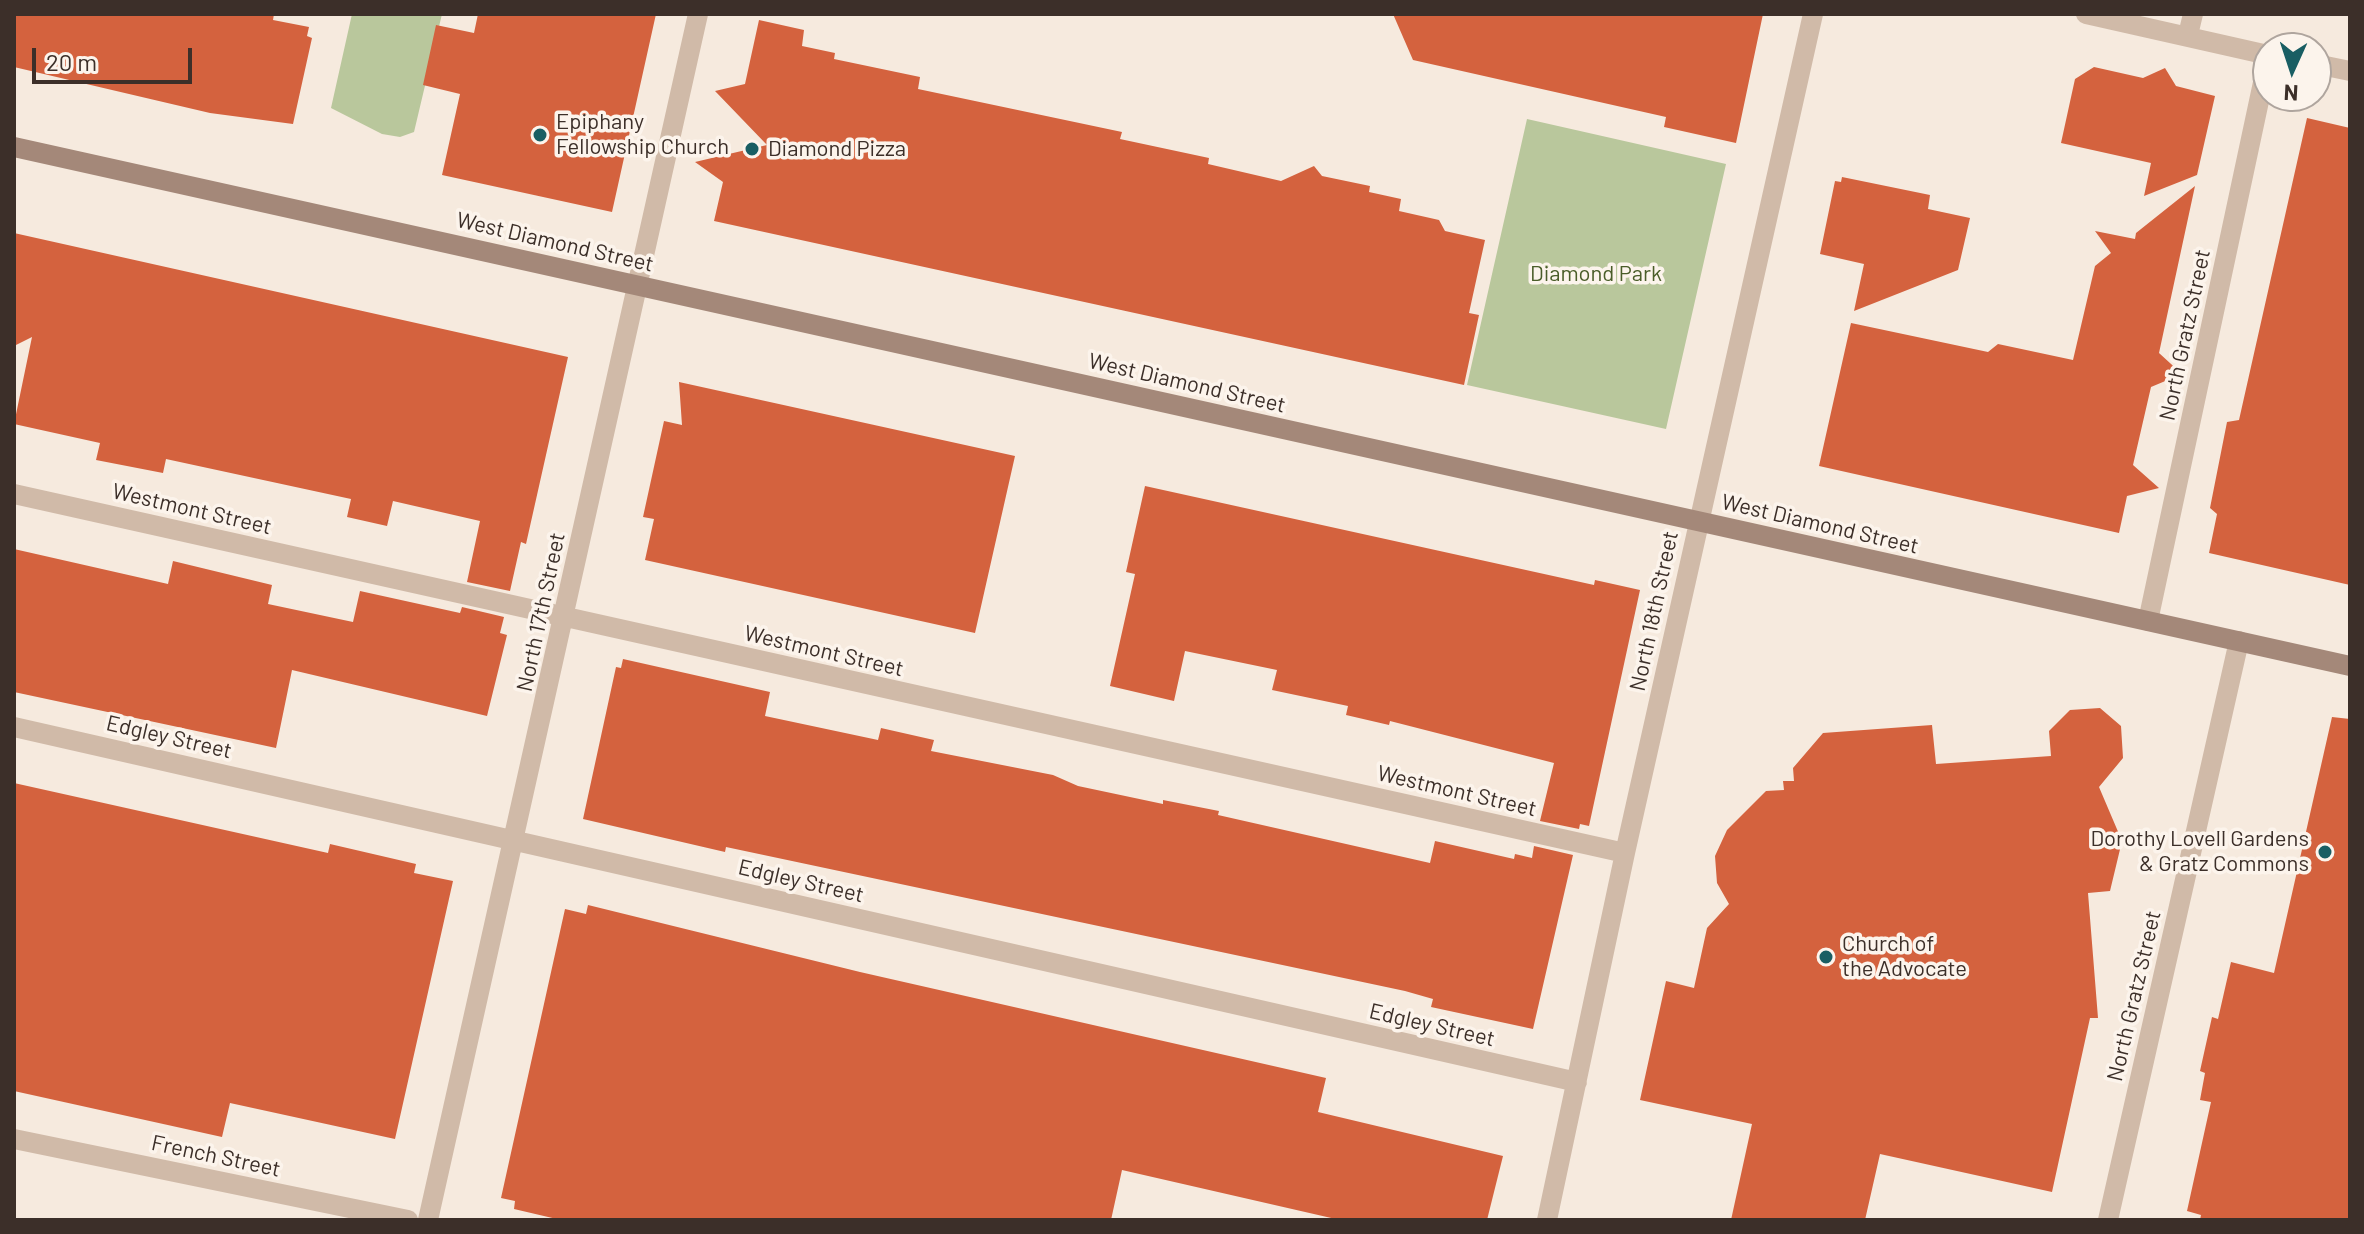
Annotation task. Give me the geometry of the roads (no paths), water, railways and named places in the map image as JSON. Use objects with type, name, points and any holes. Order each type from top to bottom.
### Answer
[{"type":"main road","name":"West Diamond Street","points":[[14,147],[2350,666]]},
{"type":"street","name":"North 17th Street","points":[[428,1220],[516,841],[698,14]]},
{"type":"street","name":"North 18th Street","points":[[1547,1220],[1698,521],[1813,14]]},
{"type":"street","points":[[2086,14],[2188,35],[2252,53]]},
{"type":"street","points":[[2188,35],[2193,14]]},
{"type":"street","name":"North Gratz Street","points":[[2148,621],[2256,112]]},
{"type":"street","name":"Westmont Street","points":[[14,494],[1625,853]]},
{"type":"street","name":"North Gratz Street","points":[[2108,1220],[2239,641]]},
{"type":"street","name":"Edgley Street","points":[[14,727],[1577,1082]]},
{"type":"street","name":"French Street","points":[[14,1139],[408,1220]]},
{"type":"place","name":"Epiphany Fellowship Church","points":[[540,135]]},
{"type":"place","name":"Diamond Pizza","points":[[752,149]]},
{"type":"place","name":"Dorothy Lovell Gardens & Gratz Commons","points":[[2325,852]]},
{"type":"place","name":"Church of the Advocate","points":[[1826,957]]},
{"type":"park label","name":"Diamond Park","points":[[1596,274]]}]
